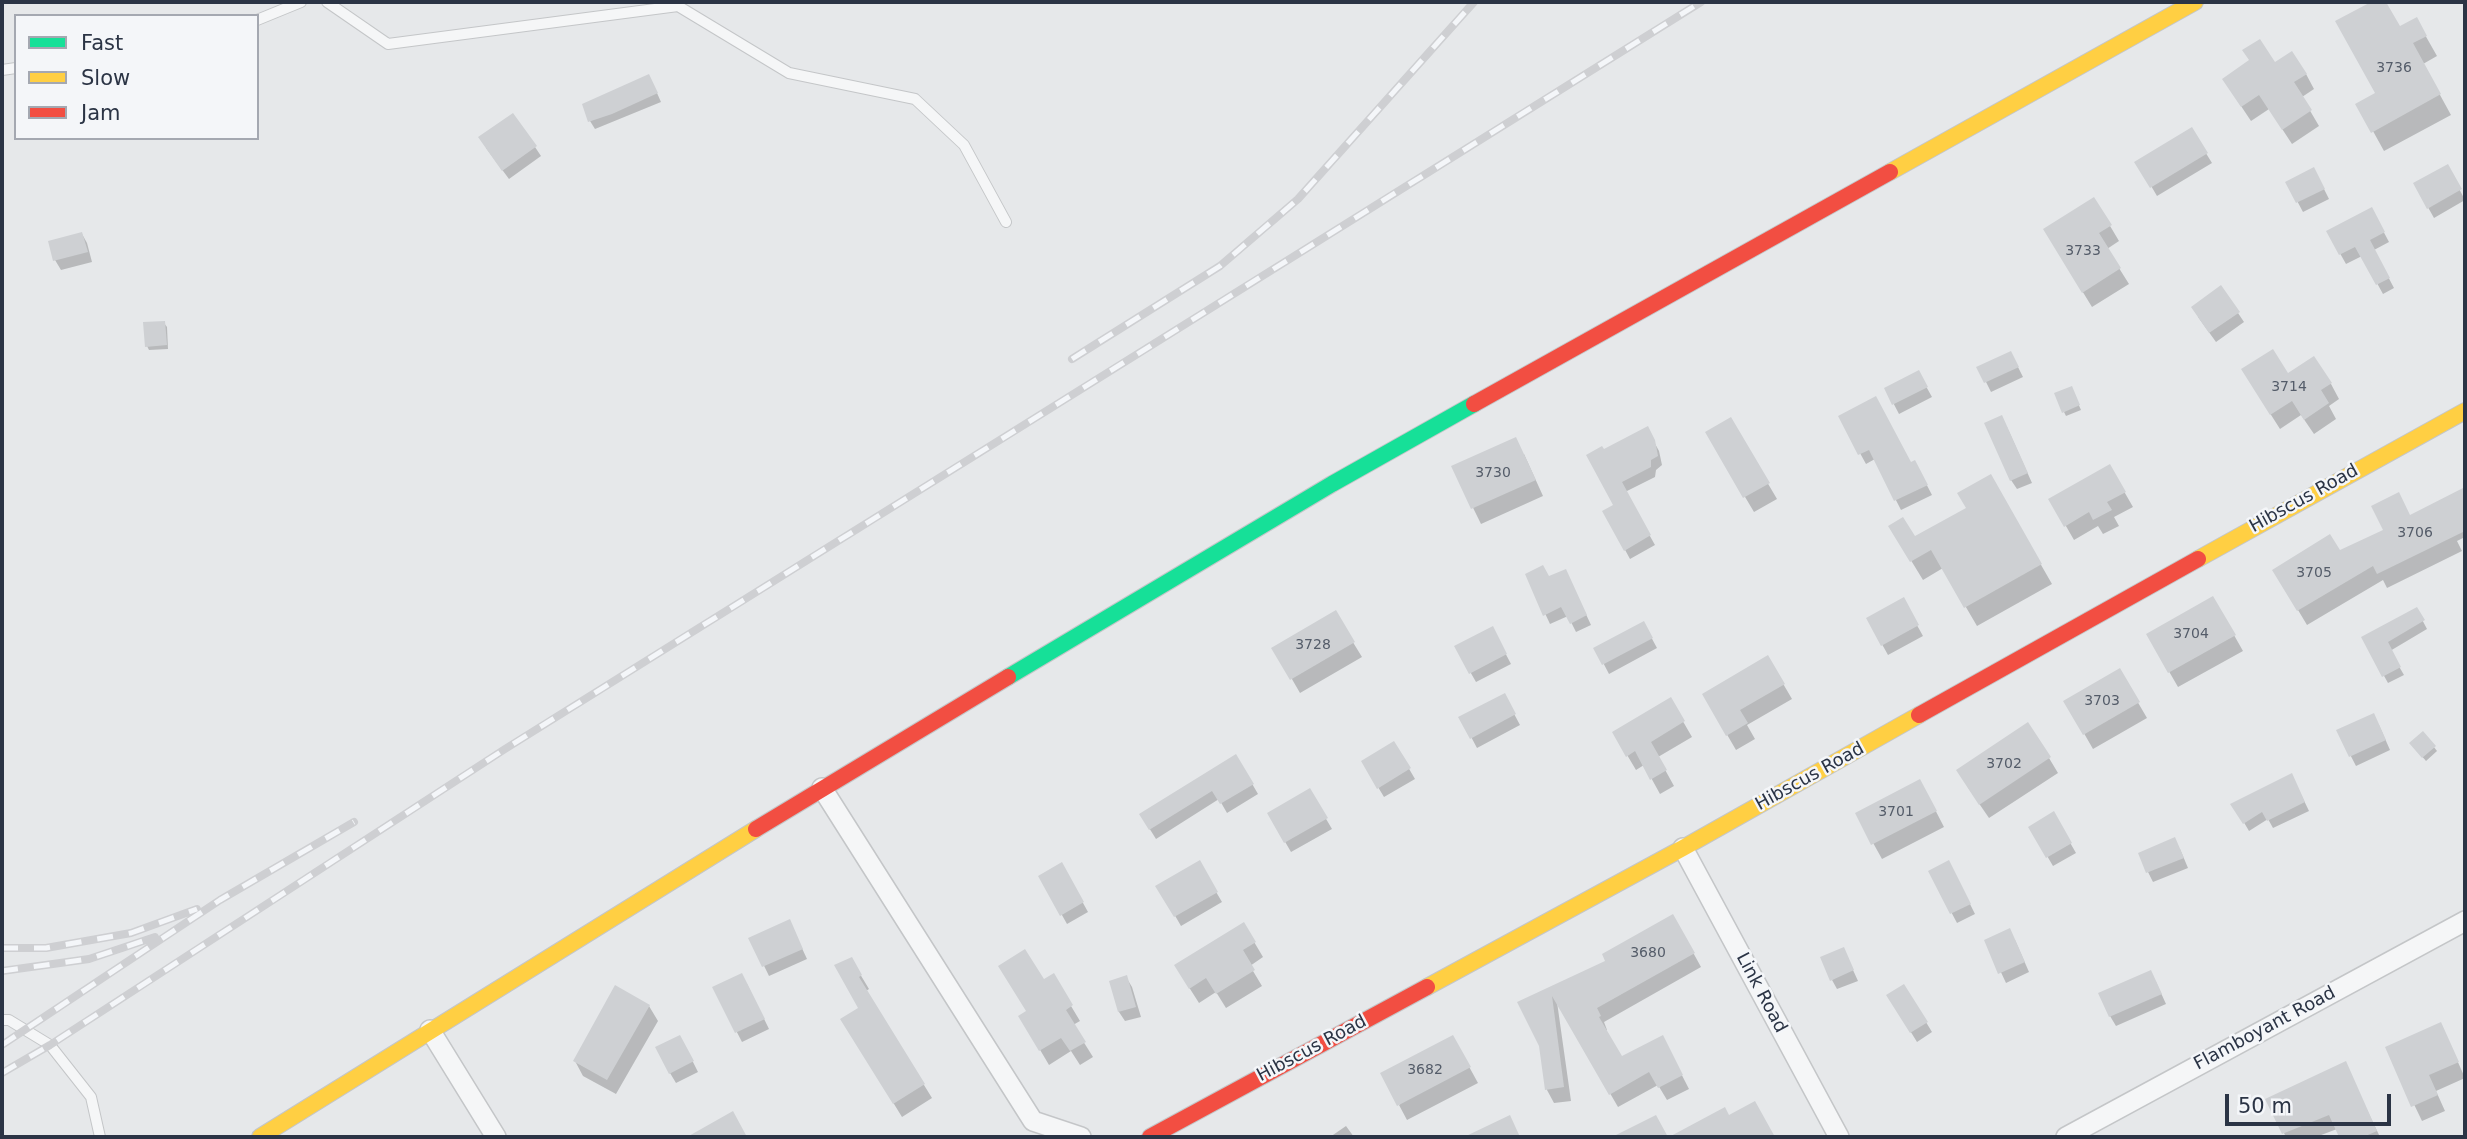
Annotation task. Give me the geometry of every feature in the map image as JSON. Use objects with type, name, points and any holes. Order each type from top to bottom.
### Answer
[{"type":"street","points":[[260,1137],[822,788],[1332,484],[2195,2]]},
{"type":"street","name":"Hibscus Road","points":[[1150,1137],[1683,848],[2465,411]]},
{"type":"street","points":[[822,788],[1033,1121],[1081,1137]]},
{"type":"street","name":"Link Road","points":[[1683,848],[1839,1137]]},
{"type":"street","name":"Flamboyant Road","points":[[2066,1137],[2465,921]]},
{"type":"street","points":[[429,1030],[496,1137]]},
{"type":"lane","points":[[259,19],[301,2]]},
{"type":"lane","points":[[327,2],[388,44],[678,6],[789,73],[915,99],[964,145],[1006,222]]},
{"type":"lane","points":[[2,1020],[9,1020],[50,1045],[91,1097],[100,1137]]},
{"type":"building","points":[[2371,2],[2386,2],[2400,26],[2417,17],[2427,36],[2413,43],[2441,94],[2371,133],[2355,104],[2375,93],[2335,21]]},
{"type":"building","points":[[2260,39],[2275,62],[2292,51],[2307,74],[2294,82],[2312,110],[2282,130],[2259,95],[2241,107],[2222,79],[2249,60],[2242,50]]},
{"type":"building","points":[[649,74],[658,93],[588,122],[582,104]]},
{"type":"building","points":[[513,113],[537,146],[502,171],[478,137]]},
{"type":"building","points":[[2192,127],[2208,153],[2150,188],[2134,162]]},
{"type":"building","points":[[2448,164],[2462,189],[2427,209],[2413,183]]},
{"type":"building","points":[[2314,167],[2325,189],[2296,203],[2285,182]]},
{"type":"building","points":[[2094,197],[2112,225],[2099,233],[2121,268],[2082,293],[2043,229]]},
{"type":"building","points":[[2372,207],[2385,232],[2370,240],[2390,278],[2376,285],[2355,247],[2339,255],[2326,231]]},
{"type":"building","points":[[82,232],[88,252],[53,261],[48,241]]},
{"type":"building","points":[[2221,285],[2240,312],[2209,333],[2191,307]]},
{"type":"building","points":[[165,321],[167,345],[145,347],[143,322]]},
{"type":"building","points":[[2273,349],[2288,373],[2314,356],[2332,383],[2321,390],[2329,403],[2304,420],[2292,401],[2270,415],[2241,369]]},
{"type":"building","points":[[2011,351],[2019,367],[1984,383],[1976,367]]},
{"type":"building","points":[[1919,370],[1928,387],[1892,405],[1884,388]]},
{"type":"building","points":[[2072,386],[2080,405],[2062,413],[2054,393]]},
{"type":"building","points":[[1876,396],[1911,462],[1915,460],[1928,485],[1894,501],[1869,450],[1858,455],[1838,416]]},
{"type":"building","points":[[2002,415],[2028,473],[2010,481],[1984,423]]},
{"type":"building","points":[[1731,417],[1770,483],[1743,498],[1705,432]]},
{"type":"building","points":[[1648,426],[1655,440],[1658,456],[1651,460],[1651,467],[1622,482],[1651,535],[1624,551],[1602,511],[1613,505],[1586,455],[1602,446],[1604,449]]},
{"type":"building","points":[[1516,437],[1536,480],[1471,509],[1451,466]]},
{"type":"building","points":[[2110,464],[2126,492],[2107,502],[2112,510],[2093,520],[2089,512],[2064,527],[2048,499]]},
{"type":"building","points":[[1991,474],[2042,564],[1964,608],[1931,550],[1910,562],[1888,526],[1903,517],[1915,536],[1966,508],[1957,493]]},
{"type":"building","points":[[2465,487],[2465,531],[2377,574],[2373,566],[2297,611],[2272,570],[2330,534],[2340,550],[2383,530],[2371,506],[2399,492],[2410,515]]},
{"type":"building","points":[[1543,565],[1549,576],[1566,569],[1587,615],[1570,624],[1561,607],[1543,616],[1525,574]]},
{"type":"building","points":[[2213,596],[2236,635],[2168,673],[2146,634]]},
{"type":"building","points":[[1904,597],[1919,625],[1881,646],[1866,618]]},
{"type":"building","points":[[2417,607],[2425,620],[2388,642],[2401,667],[2382,677],[2361,637]]},
{"type":"building","points":[[1336,610],[1355,642],[1290,680],[1271,648]]},
{"type":"building","points":[[1644,621],[1653,638],[1602,665],[1593,648]]},
{"type":"building","points":[[1493,626],[1507,654],[1469,674],[1454,646]]},
{"type":"building","points":[[1768,655],[1785,684],[1740,710],[1748,723],[1726,736],[1702,694]]},
{"type":"building","points":[[2120,668],[2140,702],[2083,735],[2063,701]]},
{"type":"building","points":[[1505,693],[1516,714],[1470,739],[1458,717]]},
{"type":"building","points":[[1671,697],[1685,721],[1651,742],[1667,770],[1650,780],[1635,751],[1626,757],[1612,732]]},
{"type":"building","points":[[2374,713],[2386,740],[2349,757],[2336,730]]},
{"type":"building","points":[[2028,722],[2051,757],[1979,805],[1956,770]]},
{"type":"building","points":[[2423,731],[2436,746],[2422,758],[2409,743]]},
{"type":"building","points":[[1394,741],[1411,768],[1377,789],[1361,761]]},
{"type":"building","points":[[1236,754],[1254,784],[1220,804],[1212,791],[1149,830],[1139,814]]},
{"type":"building","points":[[2292,773],[2305,802],[2267,821],[2262,812],[2243,824],[2230,804]]},
{"type":"building","points":[[1920,779],[1937,811],[1871,845],[1855,813]]},
{"type":"building","points":[[1310,788],[1328,818],[1284,843],[1267,813]]},
{"type":"building","points":[[2054,811],[2072,843],[2046,858],[2028,827]]},
{"type":"building","points":[[2175,837],[2184,858],[2146,873],[2138,853]]},
{"type":"building","points":[[1200,860],[1218,892],[1174,917],[1155,886]]},
{"type":"building","points":[[1949,860],[1971,904],[1950,914],[1928,871]]},
{"type":"building","points":[[1062,862],[1084,902],[1060,916],[1038,876]]},
{"type":"building","points":[[1673,914],[1695,953],[1597,1008],[1601,1016],[1599,1017],[1622,1056],[1663,1035],[1683,1075],[1658,1088],[1649,1072],[1609,1095],[1552,996],[1564,1087],[1545,1090],[1539,1046],[1517,1002],[1605,961],[1602,954]]},
{"type":"building","points":[[790,919],[803,949],[762,967],[748,938]]},
{"type":"building","points":[[1244,922],[1256,942],[1243,950],[1255,970],[1216,994],[1206,978],[1189,989],[1174,965]]},
{"type":"building","points":[[2010,928],[2025,962],[1998,974],[1984,940]]},
{"type":"building","points":[[1844,947],[1854,970],[1830,981],[1820,957]]},
{"type":"building","points":[[1025,949],[1044,979],[1054,973],[1073,1005],[1066,1010],[1086,1042],[1070,1051],[1061,1038],[1039,1051],[1018,1016],[1026,1011],[998,966]]},
{"type":"building","points":[[852,957],[862,975],[859,977],[925,1084],[893,1104],[840,1019],[858,1008],[834,965]]},
{"type":"building","points":[[2151,970],[2162,994],[2109,1017],[2098,993]]},
{"type":"building","points":[[742,973],[765,1019],[735,1033],[712,987]]},
{"type":"building","points":[[1127,975],[1136,1007],[1118,1012],[1109,981]]},
{"type":"building","points":[[1904,984],[1928,1022],[1910,1033],[1886,995]]},
{"type":"building","points":[[615,985],[650,1005],[607,1080],[573,1061]]},
{"type":"building","points":[[2441,1022],[2459,1062],[2429,1075],[2438,1095],[2411,1107],[2385,1047]]},
{"type":"building","points":[[680,1035],[694,1061],[669,1074],[655,1047]]},
{"type":"building","points":[[1453,1035],[1471,1067],[1397,1106],[1380,1073]]},
{"type":"building","points":[[2346,1061],[2377,1131],[2363,1137],[2339,1137],[2329,1115],[2282,1134],[2265,1099]]},
{"type":"building","points":[[1755,1101],[1775,1137],[1669,1137],[1725,1107],[1729,1115]]},
{"type":"building","points":[[733,1111],[747,1137],[687,1137]]},
{"type":"building","points":[[1510,1115],[1520,1137],[1464,1137]]},
{"type":"building","points":[[1656,1115],[1668,1137],[1612,1137]]},
{"type":"railway","points":[[1072,359],[1220,266],[1298,199],[1474,2]]},
{"type":"railway","points":[[2,1073],[50,1045],[505,749],[1701,2]]},
{"type":"railway","points":[[2,1045],[220,900],[354,822]]},
{"type":"railway","points":[[2,948],[46,948],[131,933],[197,909]]},
{"type":"railway","points":[[2,971],[89,959],[155,937]]},
{"type":"traffic: fast","points":[[1008,677],[1332,484],[1474,404]]},
{"type":"traffic: slow","points":[[1890,172],[2195,2]]},
{"type":"traffic: slow","points":[[2198,559],[2465,411]]},
{"type":"traffic: slow","points":[[1427,987],[1683,848],[1919,715]]},
{"type":"traffic: slow","points":[[260,1137],[756,829]]},
{"type":"traffic: jam","points":[[1474,404],[1890,172]]},
{"type":"traffic: jam","points":[[1919,715],[2198,559]]},
{"type":"traffic: jam","points":[[756,829],[1008,677]]},
{"type":"traffic: jam","points":[[1150,1137],[1427,987]]}]
